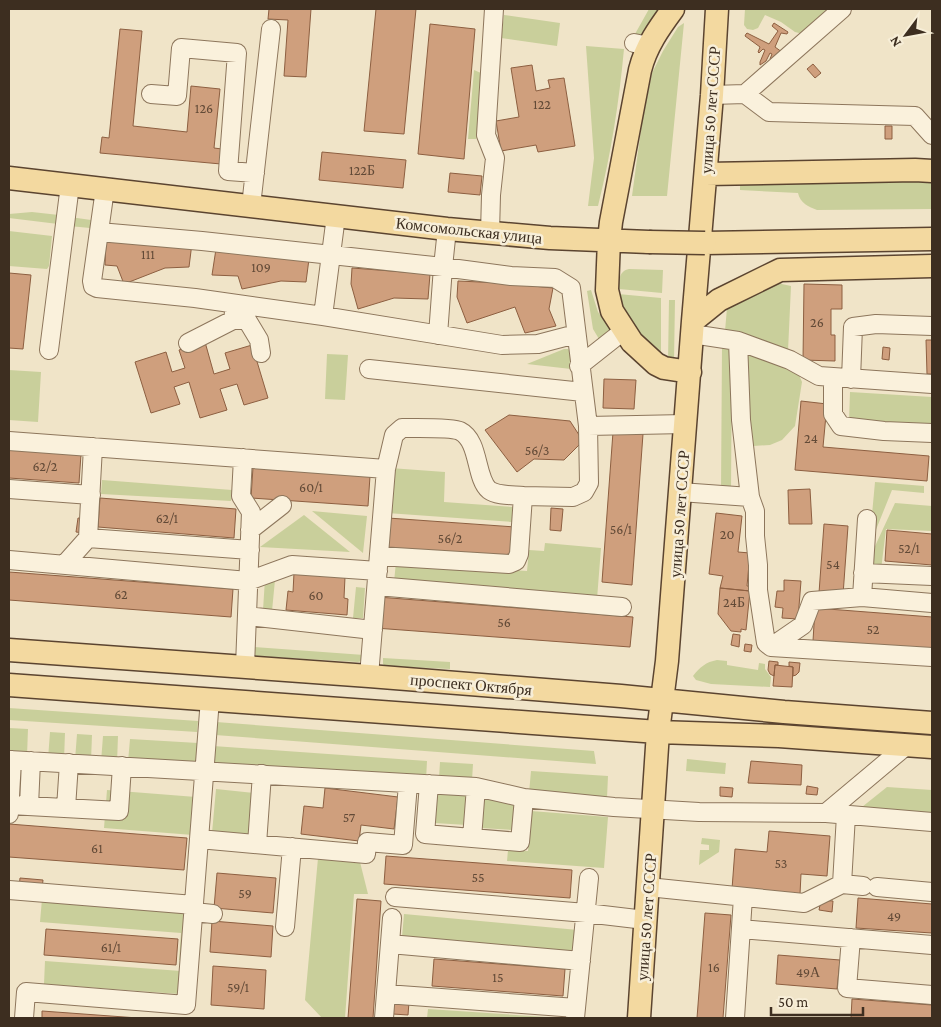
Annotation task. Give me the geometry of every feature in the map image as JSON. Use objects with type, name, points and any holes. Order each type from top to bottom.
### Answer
[{"type":"main road","points":[[673,9],[656,31],[641,45],[643,56],[609,240],[607,290],[612,311],[632,342],[656,364],[664,368],[690,372]]},
{"type":"main road","name":"улица 50 лет СССР","points":[[639,1018],[658,732],[667,661],[706,174],[717,9]]},
{"type":"main road","points":[[706,174],[932,171]]},
{"type":"main road","name":"Комсомольская улица","points":[[9,178],[447,229],[550,238],[705,243],[932,239]]},
{"type":"main road","points":[[693,327],[720,300],[780,270],[932,266]]},
{"type":"main road","name":"проспект Октября","points":[[9,650],[245,666],[932,723]]},
{"type":"main road","name":"проспект Октября","points":[[9,685],[658,732],[779,736],[932,747]]},
{"type":"street","points":[[490,233],[490,196],[495,158],[486,135],[494,9]]},
{"type":"street","points":[[745,94],[842,9]]},
{"type":"street","points":[[251,206],[271,29]]},
{"type":"street","points":[[151,94],[177,96],[180,48],[237,53],[228,171],[254,173]]},
{"type":"street","points":[[712,95],[745,94],[769,112],[915,116],[932,135]]},
{"type":"street","points":[[49,350],[70,185]]},
{"type":"street","points":[[105,189],[92,282],[93,286],[97,288],[234,312],[323,316],[502,345],[538,344],[576,334]]},
{"type":"street","points":[[323,316],[336,216]]},
{"type":"street","points":[[438,334],[447,229]]},
{"type":"street","points":[[99,232],[331,255],[511,276],[555,278],[571,288],[579,366],[588,426],[589,483],[584,492],[574,497],[523,496],[496,493],[489,490],[484,483],[471,444],[467,436],[459,430],[402,428],[397,430],[386,468],[369,676]]},
{"type":"street","points":[[188,343],[234,312]]},
{"type":"street","points":[[234,312],[248,320],[258,340],[261,353]]},
{"type":"street","points":[[932,326],[876,324],[853,327],[833,414],[841,426],[884,431],[932,433]]},
{"type":"street","points":[[693,327],[790,360],[819,376],[932,384]]},
{"type":"street","points":[[579,366],[617,336]]},
{"type":"street","points":[[738,341],[741,420],[750,497],[756,511],[755,536],[758,590],[766,643],[771,647],[932,657]]},
{"type":"street","points":[[369,370],[583,392]]},
{"type":"street","points":[[588,426],[685,424]]},
{"type":"street","points":[[9,441],[386,468]]},
{"type":"street","points":[[64,565],[88,538],[93,447]]},
{"type":"street","points":[[243,458],[241,496],[251,512],[245,666]]},
{"type":"street","points":[[9,489],[91,495]]},
{"type":"street","points":[[680,492],[750,497]]},
{"type":"street","points":[[378,571],[509,564],[516,561],[519,554],[523,496]]},
{"type":"street","points":[[250,530],[282,505]]},
{"type":"street","points":[[862,597],[867,519]]},
{"type":"street","points":[[88,538],[250,550]]},
{"type":"street","points":[[9,560],[248,581],[292,565],[378,571],[622,607]]},
{"type":"street","points":[[863,573],[932,576]]},
{"type":"street","points":[[771,647],[803,624],[812,601],[862,597],[932,602]]},
{"type":"street","points":[[247,616],[373,630]]},
{"type":"street","points":[[24,1018],[26,992],[186,1012],[210,699]]},
{"type":"street","points":[[826,813],[907,745]]},
{"type":"street","points":[[122,766],[119,811],[29,806],[9,809],[11,760],[69,763],[122,766],[205,771],[262,774],[408,784],[476,787],[524,798],[653,809],[699,812],[826,813],[932,822]]},
{"type":"street","points":[[29,806],[31,761]]},
{"type":"street","points":[[66,808],[69,763]]},
{"type":"street","points":[[257,844],[262,774]]},
{"type":"street","points":[[199,839],[366,854],[367,842],[403,845],[408,784]]},
{"type":"street","points":[[429,784],[425,834],[520,842],[524,798]]},
{"type":"street","points":[[472,838],[476,787]]},
{"type":"street","points":[[842,884],[846,814]]},
{"type":"street","points":[[285,927],[292,847]]},
{"type":"street","points":[[386,994],[576,1013],[589,878]]},
{"type":"street","points":[[648,887],[804,903],[842,884],[932,892]]},
{"type":"street","points":[[9,890],[194,908],[213,914]]},
{"type":"street","points":[[735,1018],[743,896]]},
{"type":"street","points":[[396,897],[586,913],[645,920]]},
{"type":"street","points":[[384,1018],[392,918]]},
{"type":"street","points":[[741,929],[932,944]]},
{"type":"street","points":[[852,938],[847,988],[932,994]]},
{"type":"street","points":[[390,944],[581,961]]},
{"type":"green space","points":[[649,9],[664,9],[642,41],[634,39],[635,34]]},
{"type":"green space","points":[[745,9],[833,9],[803,34],[795,32],[781,22],[765,15],[758,28],[753,30],[747,29],[744,25]]},
{"type":"green space","points":[[504,15],[560,23],[557,46],[501,38]]},
{"type":"green space","points":[[684,23],[667,196],[632,196],[642,122],[652,73],[678,27]]},
{"type":"green space","points":[[586,46],[624,49],[614,128],[598,206],[588,206],[594,158]]},
{"type":"green space","points":[[474,70],[481,73],[485,82],[481,130],[476,139],[468,139]]},
{"type":"green space","points":[[740,178],[932,180],[932,209],[817,210],[803,202],[798,193],[740,190]]},
{"type":"green space","points":[[32,212],[59,215],[58,224],[9,218],[9,214]]},
{"type":"green space","points":[[70,217],[91,220],[90,228],[69,226]]},
{"type":"green space","points":[[9,231],[52,236],[49,266],[47,269],[9,266]]},
{"type":"green space","points":[[629,269],[663,270],[662,293],[619,289],[621,274]]},
{"type":"green space","points":[[777,283],[791,286],[788,351],[725,331],[727,308]]},
{"type":"green space","points":[[591,290],[598,312],[614,335],[602,344],[593,329],[587,291]]},
{"type":"green space","points":[[618,294],[661,298],[661,359],[626,319]]},
{"type":"green space","points":[[669,300],[675,300],[674,361],[668,361]]},
{"type":"green space","points":[[722,347],[732,347],[731,491],[721,491]]},
{"type":"green space","points":[[568,349],[570,352],[571,369],[527,364]]},
{"type":"green space","points":[[743,351],[752,353],[799,375],[802,382],[795,426],[782,440],[770,445],[753,446],[744,400]]},
{"type":"green space","points":[[327,354],[348,355],[345,400],[325,399]]},
{"type":"green space","points":[[9,370],[41,372],[38,422],[9,420]]},
{"type":"green space","points":[[850,392],[932,397],[932,425],[849,421]]},
{"type":"green space","points":[[390,468],[445,472],[444,502],[513,507],[512,522],[387,513]]},
{"type":"green space","points":[[102,480],[232,490],[231,501],[101,494]]},
{"type":"green space","points":[[875,482],[924,486],[924,493],[892,490],[869,547]]},
{"type":"green space","points":[[895,503],[932,506],[932,531],[886,529],[881,570],[869,569],[870,557]]},
{"type":"green space","points":[[312,511],[367,516],[363,553]]},
{"type":"green space","points":[[304,515],[350,552],[260,547]]},
{"type":"green space","points":[[545,543],[601,548],[597,599],[394,582],[396,562],[527,571],[529,550],[544,551]]},
{"type":"green space","points":[[265,579],[275,580],[272,611],[263,610]]},
{"type":"green space","points":[[356,587],[365,588],[363,618],[353,618]]},
{"type":"green space","points":[[253,647],[364,655],[362,661],[358,662],[255,656],[253,654]]},
{"type":"green space","points":[[383,658],[450,662],[450,669],[385,666]]},
{"type":"green space","points":[[717,660],[727,661],[727,665],[758,670],[759,663],[765,664],[765,669],[771,677],[770,687],[711,684],[696,680],[693,676],[698,670],[706,664]]},
{"type":"green space","points":[[9,708],[198,721],[197,732],[9,720]]},
{"type":"green space","points":[[216,722],[594,751],[596,764],[215,735]]},
{"type":"green space","points":[[9,728],[28,729],[27,756],[9,755]]},
{"type":"green space","points":[[50,732],[65,733],[64,760],[48,759]]},
{"type":"green space","points":[[77,734],[92,735],[91,761],[75,760]]},
{"type":"green space","points":[[103,736],[118,736],[117,763],[101,762]]},
{"type":"green space","points":[[130,739],[198,743],[196,767],[128,762]]},
{"type":"green space","points":[[213,746],[427,761],[426,780],[212,765]]},
{"type":"green space","points":[[687,759],[726,763],[725,774],[686,771]]},
{"type":"green space","points":[[440,762],[473,764],[472,780],[439,778]]},
{"type":"green space","points":[[531,771],[608,776],[607,798],[529,793]]},
{"type":"green space","points":[[887,787],[932,790],[932,817],[857,811]]},
{"type":"green space","points":[[216,789],[254,793],[250,837],[212,833]]},
{"type":"green space","points":[[107,790],[196,797],[193,835],[104,828]]},
{"type":"green space","points":[[436,793],[469,795],[467,825],[434,823]]},
{"type":"green space","points":[[482,798],[516,800],[514,830],[481,828]]},
{"type":"green space","points":[[531,811],[608,817],[604,868],[507,861],[508,850],[528,851]]},
{"type":"green space","points":[[702,838],[720,840],[719,852],[699,865],[700,850],[709,850],[709,845],[701,844]]},
{"type":"green space","points":[[318,858],[360,862],[368,894],[354,894],[345,1018],[322,1018],[305,1000]]},
{"type":"green space","points":[[42,899],[190,910],[186,961],[179,960],[181,933],[40,922]]},
{"type":"green space","points":[[404,914],[578,930],[576,954],[402,937]]},
{"type":"green space","points":[[45,961],[181,971],[179,994],[44,984]]},
{"type":"green space","points":[[428,1009],[560,1018],[427,1018]]},
{"type":"building","points":[[269,9],[311,9],[306,77],[284,76],[288,20],[268,19]]},
{"type":"building","points":[[376,9],[416,9],[404,134],[364,131]]},
{"type":"building","points":[[774,23],[788,32],[787,34],[781,33],[775,47],[793,60],[792,63],[775,56],[772,60],[770,59],[772,54],[770,53],[766,61],[760,65],[765,50],[763,49],[759,53],[760,47],[745,36],[747,33],[769,44],[778,31],[772,26]]},
{"type":"building","points":[[430,24],[475,29],[464,159],[418,154]]},
{"type":"building","points":[[120,29],[142,31],[133,126],[187,132],[191,86],[220,89],[214,148],[222,149],[221,164],[100,153],[102,137],[109,138]]},
{"type":"building","points":[[813,64],[821,73],[815,78],[807,69]]},
{"type":"building","points":[[532,65],[536,91],[550,88],[548,80],[564,78],[575,146],[538,152],[536,145],[501,151],[496,121],[519,117],[511,68]]},
{"type":"building","points":[[885,126],[892,126],[892,139],[885,139]]},
{"type":"building","points":[[322,152],[406,160],[403,188],[319,180]]},
{"type":"building","points":[[450,173],[482,176],[480,195],[448,192]]},
{"type":"building","points":[[106,240],[192,243],[189,267],[165,268],[124,284],[117,266],[105,265]]},
{"type":"building","points":[[216,249],[309,259],[306,282],[281,281],[242,289],[238,276],[212,275]]},
{"type":"building","points":[[352,268],[430,274],[428,299],[394,298],[358,309],[351,284]]},
{"type":"building","points":[[9,273],[31,275],[23,349],[9,348]]},
{"type":"building","points":[[458,281],[553,288],[549,309],[556,326],[525,333],[515,307],[467,323],[457,297]]},
{"type":"building","points":[[804,284],[842,285],[842,309],[831,309],[831,335],[835,335],[835,361],[803,360]]},
{"type":"building","points":[[926,340],[932,340],[932,374],[927,374]]},
{"type":"building","points":[[205,342],[214,374],[230,369],[225,353],[252,345],[268,398],[244,405],[237,384],[220,389],[227,410],[200,418],[189,382],[174,387],[180,404],[151,413],[135,362],[166,352],[172,372],[185,368],[179,350]]},
{"type":"building","points":[[883,347],[890,348],[889,360],[882,359]]},
{"type":"building","points":[[604,379],[636,380],[634,409],[603,408]]},
{"type":"building","points":[[801,401],[827,404],[823,447],[929,456],[927,481],[795,470]]},
{"type":"building","points":[[509,415],[570,421],[583,441],[564,460],[534,459],[517,472],[485,430]]},
{"type":"building","points":[[613,432],[643,434],[632,585],[602,582]]},
{"type":"building","points":[[9,449],[81,454],[79,483],[9,478]]},
{"type":"building","points":[[253,467],[370,476],[368,506],[251,498]]},
{"type":"building","points":[[810,489],[812,524],[789,524],[788,490]]},
{"type":"building","points":[[100,498],[236,509],[234,538],[98,527]]},
{"type":"building","points":[[551,508],[563,509],[561,531],[550,530]]},
{"type":"building","points":[[716,513],[742,516],[738,552],[750,553],[747,586],[749,586],[750,591],[720,588],[723,576],[709,574]]},
{"type":"building","points":[[78,518],[86,519],[84,533],[76,532]]},
{"type":"building","points":[[388,518],[515,527],[513,558],[386,549]]},
{"type":"building","points":[[824,524],[848,526],[843,595],[819,593]]},
{"type":"building","points":[[887,530],[932,534],[932,565],[885,561]]},
{"type":"building","points":[[9,572],[233,589],[231,617],[9,600]]},
{"type":"building","points":[[294,573],[345,577],[344,598],[348,599],[347,615],[286,610],[288,591],[293,592]]},
{"type":"building","points":[[784,580],[801,581],[798,619],[782,618],[783,608],[775,607],[777,591],[784,591]]},
{"type":"building","points":[[720,588],[750,591],[746,630],[741,629],[741,632],[731,631],[718,614]]},
{"type":"building","points":[[378,597],[633,617],[630,647],[375,628]]},
{"type":"building","points":[[815,608],[932,617],[932,650],[813,641]]},
{"type":"building","points":[[733,634],[740,635],[739,647],[731,645]]},
{"type":"building","points":[[745,644],[752,645],[751,652],[744,651]]},
{"type":"building","points":[[769,661],[778,662],[778,665],[775,665],[774,676],[768,670]]},
{"type":"building","points":[[789,662],[800,663],[799,672],[796,675],[793,676],[793,667],[789,666]]},
{"type":"building","points":[[775,665],[793,667],[792,687],[773,686]]},
{"type":"building","points":[[751,761],[802,765],[801,785],[748,783]]},
{"type":"building","points":[[807,786],[818,788],[817,795],[806,794]]},
{"type":"building","points":[[720,787],[733,788],[732,797],[720,796]]},
{"type":"building","points":[[325,788],[398,797],[394,829],[361,825],[359,841],[301,834],[304,806],[323,808]]},
{"type":"building","points":[[9,824],[187,838],[184,870],[9,857]]},
{"type":"building","points":[[769,831],[830,836],[827,876],[801,874],[800,894],[732,889],[735,849],[767,852]]},
{"type":"building","points":[[386,856],[572,870],[570,898],[384,884]]},
{"type":"building","points":[[217,873],[276,878],[273,913],[214,908]]},
{"type":"building","points":[[20,878],[43,880],[42,889],[19,888]]},
{"type":"building","points":[[858,898],[932,904],[932,933],[856,928]]},
{"type":"building","points":[[357,899],[381,901],[373,1018],[348,1018]]},
{"type":"building","points":[[821,900],[833,901],[832,912],[819,910]]},
{"type":"building","points":[[705,913],[731,915],[723,1018],[697,1018]]},
{"type":"building","points":[[212,921],[273,926],[271,957],[210,952]]},
{"type":"building","points":[[46,929],[178,939],[176,965],[44,955]]},
{"type":"building","points":[[778,955],[840,960],[837,989],[776,984]]},
{"type":"building","points":[[434,959],[565,969],[563,996],[432,986]]},
{"type":"building","points":[[213,966],[266,970],[264,1009],[211,1005]]},
{"type":"building","points":[[852,999],[932,1005],[932,1018],[851,1018]]},
{"type":"building","points":[[394,1001],[409,1002],[408,1015],[393,1014]]},
{"type":"building","points":[[42,1011],[138,1018],[42,1018]]}]
